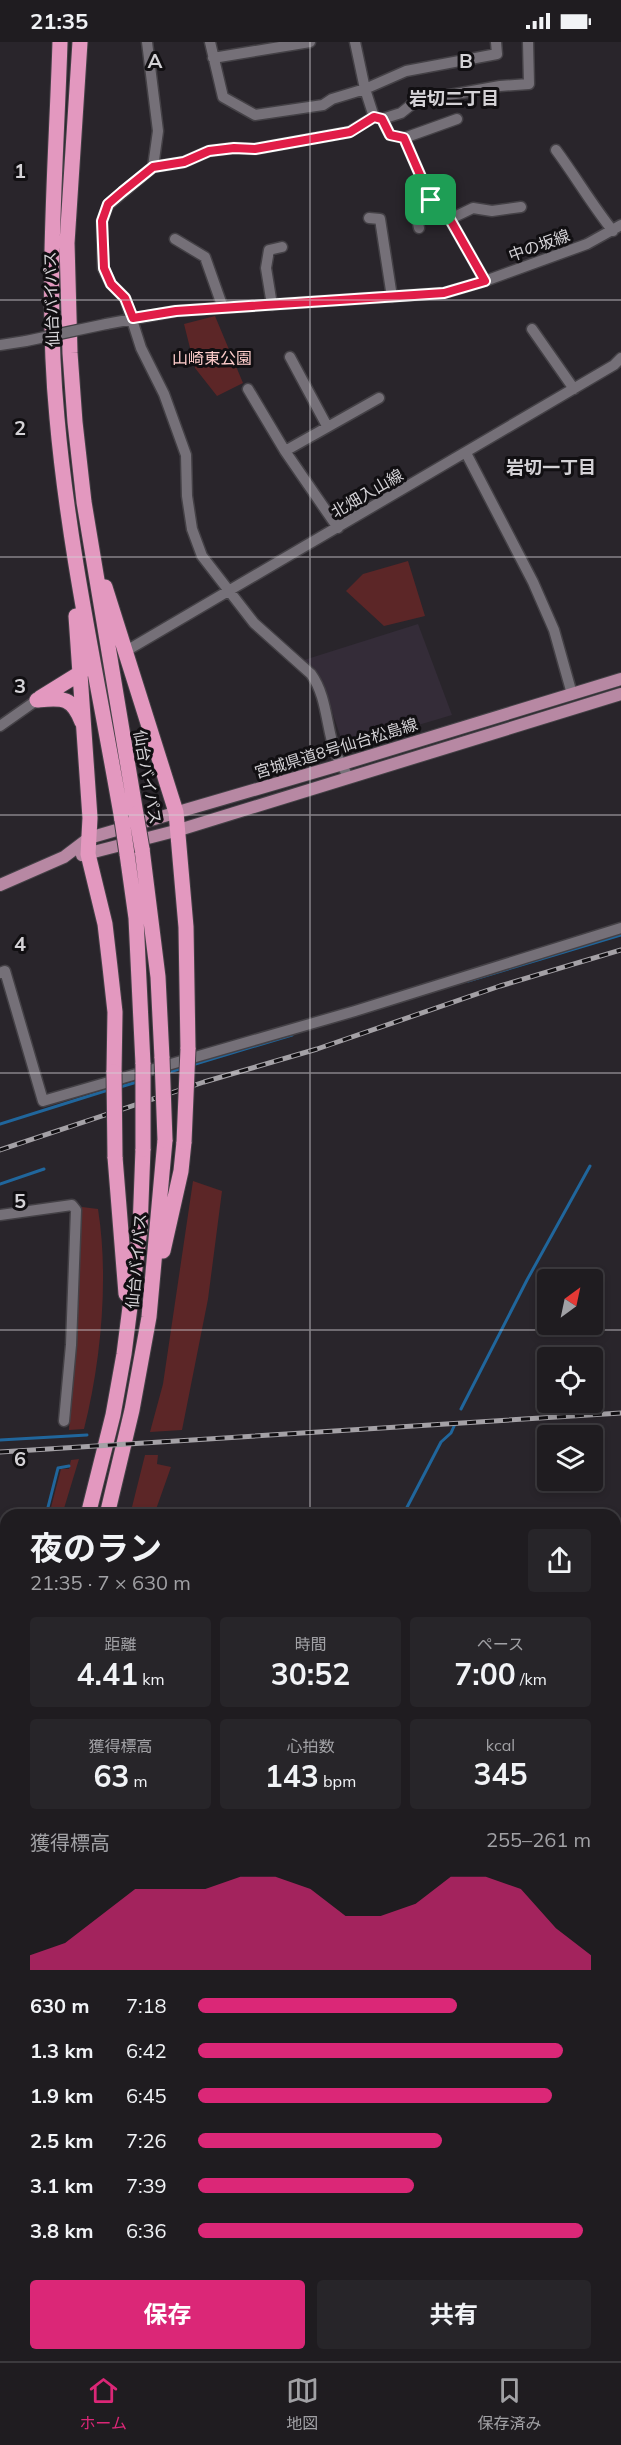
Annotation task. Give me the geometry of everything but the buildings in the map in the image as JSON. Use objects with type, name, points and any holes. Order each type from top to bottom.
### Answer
[{"type":"highway","name":"仙台バイパス","points":[[60,42],[53,209],[56,416],[73,547],[129,817]]},
{"type":"highway","name":"仙台バイパス","points":[[80,42],[67,243],[70,353],[75,422],[84,502],[129,817],[158,977],[165,1140],[149,1317],[132,1410],[108,1509]]},
{"type":"highway","points":[[73,547],[90,818],[88,854],[105,924],[115,1012],[115,1157],[128,1315]]},
{"type":"highway","points":[[92,547],[176,812],[186,927],[188,1049],[184,1142],[149,1317]]},
{"type":"highway","points":[[37,700],[81,672]]},
{"type":"highway","points":[[37,700],[67,700],[76,708],[83,724]]},
{"type":"highway","name":"仙台バイパス","points":[[90,1509],[113,1415],[124,1354],[140,1229],[143,1064],[135,852]]},
{"type":"main road","name":"宮城県道8号仙台松島線","points":[[0,885],[64,857],[89,838],[343,764],[621,679]]},
{"type":"main road","name":"宮城県道8号仙台松島線","points":[[64,857],[88,854],[178,830],[621,694]]},
{"type":"street","points":[[147,42],[158,131],[153,167]]},
{"type":"street","points":[[210,42],[223,97],[255,115],[323,105],[332,99],[364,89],[406,71],[497,54],[496,42]]},
{"type":"street","points":[[213,58],[310,42]]},
{"type":"street","points":[[356,42],[364,89],[378,118],[390,135],[404,138],[457,119]]},
{"type":"street","points":[[348,778],[336,754],[318,683],[254,623],[202,556],[192,528],[187,496],[186,455],[164,394],[141,348],[125,298],[111,284],[104,268],[102,221],[108,204],[153,167],[184,162],[209,151],[234,148],[255,149],[350,132],[378,118],[401,113],[416,101],[500,86],[529,84],[528,42]]},
{"type":"street","points":[[404,138],[431,200],[443,207],[485,281]]},
{"type":"street","points":[[556,150],[586,191],[595,209],[617,228]]},
{"type":"street","points":[[418,228],[415,209],[431,200]]},
{"type":"street","points":[[450,219],[473,208],[492,211],[521,207]]},
{"type":"street","points":[[369,218],[380,219],[392,297]]},
{"type":"street","name":"中の坂線","points":[[0,345],[176,311],[444,293],[485,281],[586,244],[617,228]]},
{"type":"street","points":[[175,239],[205,257],[223,308]]},
{"type":"street","points":[[272,305],[266,267],[269,250],[282,247]]},
{"type":"street","points":[[532,329],[574,389]]},
{"type":"street","points":[[290,357],[327,426]]},
{"type":"street","name":"北畑入山線","points":[[126,651],[466,453],[614,365],[621,358]]},
{"type":"street","points":[[248,388],[285,450],[338,528]]},
{"type":"street","points":[[285,450],[379,398]]},
{"type":"street","points":[[466,453],[533,582],[554,630],[572,694]]},
{"type":"street","points":[[0,726],[37,700]]},
{"type":"street","points":[[0,973],[5,971],[43,1101],[355,1011],[621,928]]},
{"type":"street","points":[[0,1215],[72,1205],[76,1210],[71,1345],[64,1421]]},
{"type":"shaded area","points":[[418,624],[452,715],[344,747],[320,676],[304,660]]},
{"type":"green space","name":"山崎東公園","points":[[215,316],[243,383],[217,396],[195,368],[184,324]]},
{"type":"green space","points":[[408,561],[425,616],[384,626],[346,591],[363,574]]},
{"type":"green space","points":[[193,1181],[222,1191],[208,1299],[182,1430],[150,1432],[163,1384]]},
{"type":"green space","points":[[82,1207],[98,1209],[103,1291],[99,1348],[84,1429],[69,1430]]},
{"type":"green space","points":[[145,1455],[158,1455],[157,1464],[171,1467],[156,1509],[132,1509]]},
{"type":"green space","points":[[79,1459],[64,1509],[51,1509],[61,1469],[69,1469],[71,1460]]},
{"type":"waterway","points":[[468,981],[621,935]]},
{"type":"waterway","points":[[192,1065],[292,1035]]},
{"type":"waterway","points":[[166,1073],[183,1068]]},
{"type":"waterway","points":[[120,1087],[137,1082]]},
{"type":"waterway","points":[[0,1124],[108,1090]]},
{"type":"waterway","points":[[461,1409],[527,1280],[590,1166]]},
{"type":"waterway","points":[[0,1184],[44,1169]]},
{"type":"waterway","points":[[406,1509],[441,1442],[451,1433],[455,1424]]},
{"type":"waterway","points":[[0,1440],[87,1435]]},
{"type":"waterway","points":[[48,1509],[58,1468],[69,1466]]},
{"type":"railway","points":[[0,1150],[204,1082],[317,1049],[500,986],[621,950]]},
{"type":"railway","points":[[0,1452],[621,1413]]},
{"type":"district","name":"岩切二丁目","points":[[454,99]]},
{"type":"district","name":"岩切一丁目","points":[[551,468]]},
{"type":"route","points":[[374,117],[382,119],[390,135],[404,138],[431,200],[443,207],[485,281],[444,293],[176,311],[133,318],[125,298],[111,284],[104,268],[102,221],[108,204],[153,167],[184,162],[209,151],[234,148],[255,149],[350,132],[374,117]]}]
